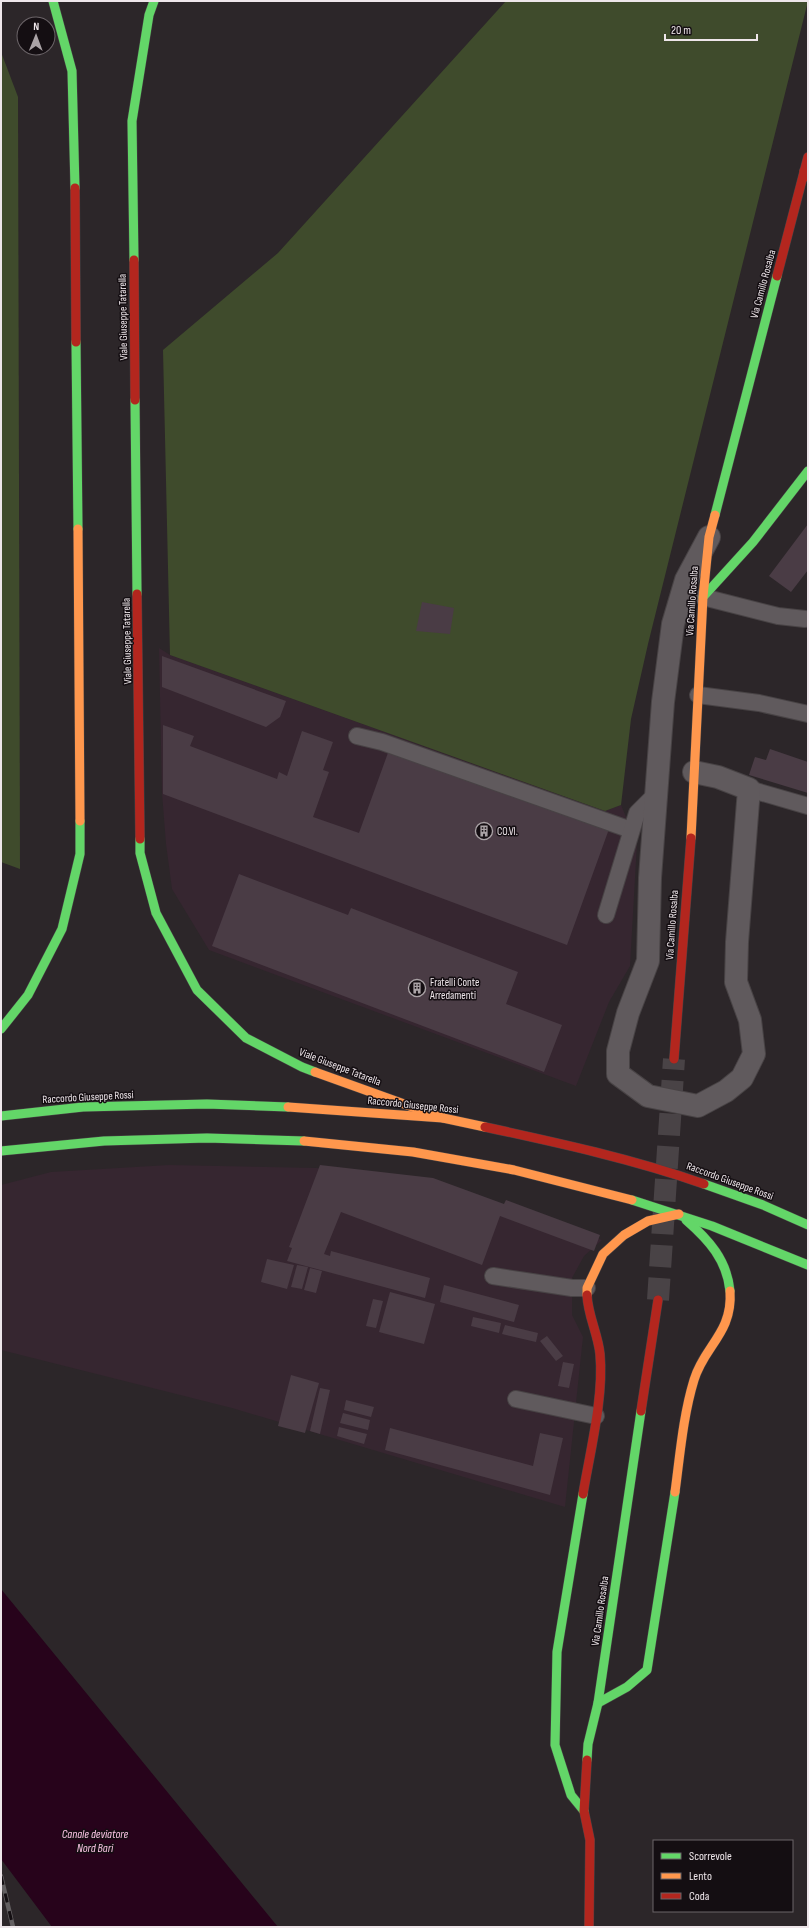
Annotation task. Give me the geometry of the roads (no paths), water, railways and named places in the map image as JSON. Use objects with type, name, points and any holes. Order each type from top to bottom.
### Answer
[{"type":"main road","points":[[1,1029],[28,995],[62,929],[80,854],[75,196],[72,71],[53,1]]},
{"type":"main road","name":"Viale Giuseppe Tatarella","points":[[154,1],[148,15],[132,122],[140,853],[156,913],[197,990],[246,1038],[302,1067],[443,1118]]},
{"type":"main road","name":"Via Camillo Rosalba","points":[[674,1059],[694,772],[703,597],[710,537],[807,173],[808,157]]},
{"type":"main road","points":[[703,597],[753,542],[808,471]]},
{"type":"main road","name":"Raccordo Giuseppe Rossi","points":[[1,1116],[83,1107],[207,1104],[307,1108],[443,1118],[551,1140],[658,1168],[763,1206],[808,1225]]},
{"type":"main road","points":[[1,1151],[38,1146],[136,1139],[220,1137],[336,1142],[436,1155],[527,1173],[599,1190],[680,1214],[761,1244],[808,1265]]},
{"type":"main road","points":[[584,1811],[571,1795],[555,1745],[557,1652],[596,1416],[601,1374],[600,1353],[588,1309],[587,1288],[604,1254],[624,1235],[648,1221],[680,1214]]},
{"type":"main road","points":[[598,1703],[627,1687],[647,1670],[686,1419],[694,1377],[703,1359],[722,1331],[729,1315],[730,1291],[728,1279],[720,1259],[709,1241],[680,1214]]},
{"type":"main road","name":"Via Camillo Rosalba","points":[[589,1927],[590,1840],[584,1811],[588,1744],[598,1703],[658,1300]]},
{"type":"street","points":[[694,772],[718,777],[749,789],[737,942],[736,982],[750,1020],[754,1054],[742,1078],[726,1091],[698,1106],[648,1096],[618,1074],[618,1051],[628,1013],[648,960],[650,878],[656,794],[663,702],[673,624],[686,580],[710,537]]},
{"type":"lane","points":[[703,597],[778,616],[805,619]]},
{"type":"lane","points":[[698,695],[759,703],[808,714]]},
{"type":"lane","points":[[357,736],[390,745],[631,830]]},
{"type":"lane","points":[[749,789],[808,806]]},
{"type":"lane","points":[[606,915],[637,813],[656,794]]},
{"type":"lane","points":[[493,1276],[572,1288],[587,1288]]},
{"type":"lane","points":[[516,1399],[596,1416]]},
{"type":"water","name":"Canale deviatore Nord Bari","points":[[1,1589],[278,1927],[52,1927],[1,1859]]},
{"type":"tunnel","points":[[658,1300],[674,1059]]},
{"type":"railway","points":[[1,1876],[13,1927]]},
{"type":"place","name":"CO.VI.","points":[[484,831]]},
{"type":"place","name":"Fratelli Conte Arredamenti","points":[[417,988]]}]
